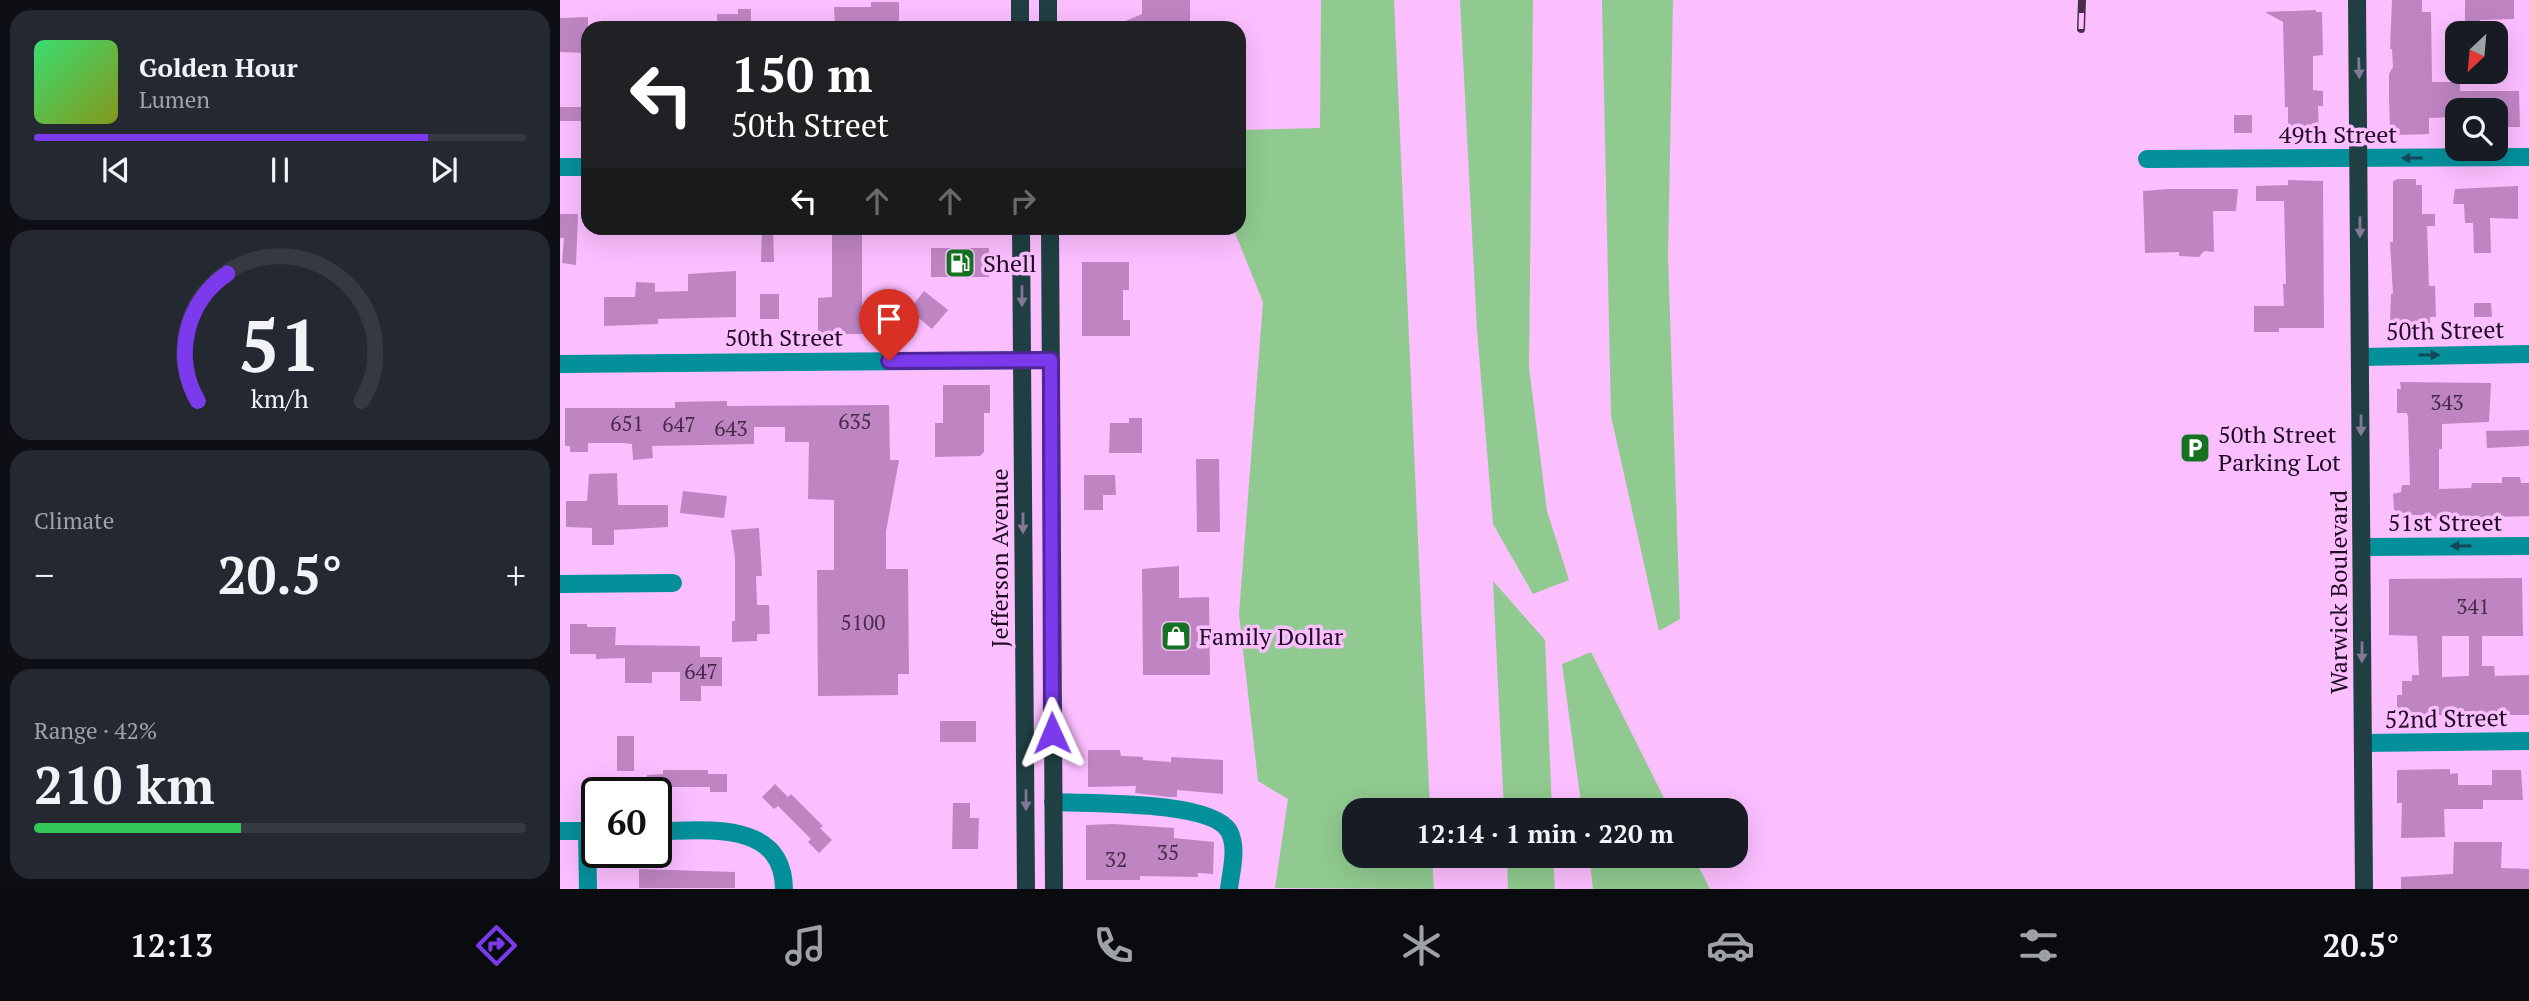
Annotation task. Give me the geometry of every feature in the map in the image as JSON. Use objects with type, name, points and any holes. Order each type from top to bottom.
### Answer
[{"type":"main road","points":[[1020,0],[1020,21]]},
{"type":"main road","points":[[1048,0],[1048,21]]},
{"type":"main road","name":"Warwick Boulevard","points":[[2357,0],[2364,889]]},
{"type":"main road","name":"Jefferson Avenue","points":[[1021,235],[1026,889]]},
{"type":"main road","points":[[1050,235],[1054,889]]},
{"type":"street","name":"49th Street","points":[[2147,159],[2529,157]]},
{"type":"street","points":[[560,167],[581,167]]},
{"type":"street","name":"50th Street","points":[[2361,356],[2529,354]]},
{"type":"street","name":"50th Street","points":[[560,364],[1051,360]]},
{"type":"street","name":"51st Street","points":[[2362,547],[2529,546]]},
{"type":"street","points":[[560,583],[673,583]]},
{"type":"street","name":"52nd Street","points":[[2363,743],[2529,741]]},
{"type":"street","points":[[1053,802],[1189,809],[1220,821],[1228,831],[1234,851],[1229,889]]},
{"type":"street","points":[[560,831],[581,831]]},
{"type":"street","points":[[672,831],[733,831],[750,836],[769,850],[782,872],[784,889]]},
{"type":"street","points":[[588,889],[589,868]]},
{"type":"green space","points":[[1321,0],[1394,0],[1429,798],[1342,798],[1342,868],[1433,868],[1434,889],[1275,888],[1288,799],[1258,781],[1239,614],[1263,302],[1236,235],[1246,235],[1246,130],[1320,128]]},
{"type":"green space","points":[[1460,0],[1533,0],[1529,367],[1547,511],[1569,580],[1533,594],[1493,524],[1477,330]]},
{"type":"green space","points":[[1602,0],[1673,0],[1668,256],[1680,619],[1659,631],[1611,416]]},
{"type":"green space","points":[[1493,581],[1545,640],[1552,798],[1503,798]]},
{"type":"green space","points":[[1591,652],[1664,798],[1580,798],[1562,664]]},
{"type":"green space","points":[[1507,868],[1554,868],[1555,889],[1508,889]]},
{"type":"green space","points":[[1590,868],[1699,868],[1710,889],[1593,889]]},
{"type":"building","points":[[1142,0],[1190,0],[1190,21],[1126,21],[1142,14]]},
{"type":"building","points":[[2392,0],[2422,0],[2422,12],[2431,12],[2432,82],[2460,84],[2460,91],[2519,91],[2520,127],[2508,127],[2508,98],[2445,98],[2445,117],[2429,118],[2429,134],[2399,135],[2394,132],[2393,126],[2390,126],[2389,74],[2393,67],[2390,49]]},
{"type":"building","points":[[2465,0],[2514,0],[2514,19],[2465,21]]},
{"type":"building","points":[[871,2],[899,2],[899,21],[835,21],[834,7],[871,7]]},
{"type":"building","points":[[738,9],[751,9],[751,21],[717,21],[717,14],[738,14]]},
{"type":"building","points":[[2265,12],[2322,12],[2323,55],[2313,56],[2313,90],[2323,91],[2323,106],[2318,106],[2319,135],[2301,136],[2301,130],[2288,128],[2283,22]]},
{"type":"building","points":[[588,17],[588,21],[581,21],[581,53],[560,52],[560,18]]},
{"type":"building","points":[[560,107],[581,107],[581,121],[560,121]]},
{"type":"building","points":[[2234,115],[2252,115],[2252,133],[2234,133]]},
{"type":"building","points":[[2416,179],[2416,185],[2422,185],[2422,214],[2435,214],[2435,226],[2427,226],[2429,286],[2435,286],[2436,317],[2430,317],[2430,323],[2417,325],[2417,330],[2394,328],[2394,321],[2390,321],[2393,294],[2390,242],[2393,242],[2393,181]]},
{"type":"building","points":[[2288,180],[2323,181],[2324,328],[2279,328],[2279,332],[2254,332],[2254,306],[2284,306],[2283,284],[2286,284],[2284,201],[2256,201],[2256,186],[2288,185]]},
{"type":"building","points":[[2518,186],[2518,219],[2490,218],[2491,253],[2474,253],[2473,223],[2465,223],[2464,204],[2453,204],[2455,189]]},
{"type":"building","points":[[2238,189],[2236,211],[2213,211],[2214,252],[2204,251],[2199,257],[2179,256],[2179,252],[2145,253],[2143,191]]},
{"type":"building","points":[[560,214],[578,214],[576,265],[562,263],[564,238],[560,238]]},
{"type":"building","points":[[762,235],[773,235],[774,262],[761,262]]},
{"type":"building","points":[[832,235],[862,235],[862,305],[873,305],[873,334],[818,334],[818,298],[832,297]]},
{"type":"building","name":"Shell","points":[[931,248],[989,248],[989,277],[931,277]]},
{"type":"building","points":[[1082,262],[1129,262],[1129,290],[1123,290],[1123,320],[1130,320],[1130,336],[1082,336]]},
{"type":"building","points":[[736,271],[736,317],[658,319],[658,324],[604,326],[604,297],[635,297],[636,282],[655,283],[655,292],[688,291],[688,274]]},
{"type":"building","points":[[924,291],[948,310],[932,329],[909,310]]},
{"type":"building","points":[[760,294],[779,294],[779,319],[760,319]]},
{"type":"building","points":[[2474,303],[2491,303],[2492,317],[2474,317]]},
{"type":"building","points":[[2400,382],[2491,383],[2489,422],[2442,424],[2439,489],[2471,488],[2472,483],[2502,483],[2502,477],[2520,477],[2521,483],[2529,483],[2529,516],[2428,519],[2428,515],[2410,515],[2394,510],[2393,494],[2401,492],[2402,485],[2410,485],[2408,417],[2407,413],[2397,413],[2397,389],[2401,389]]},
{"type":"building","points":[[943,385],[990,385],[990,413],[984,413],[984,452],[980,456],[935,457],[935,423],[943,423]]},
{"type":"building","points":[[727,401],[727,406],[889,405],[890,460],[899,460],[886,531],[886,569],[908,569],[909,674],[898,674],[898,695],[818,696],[817,570],[834,570],[834,500],[808,499],[809,442],[785,442],[785,427],[754,427],[754,444],[652,446],[653,458],[633,460],[632,444],[588,443],[588,452],[570,452],[570,446],[565,446],[565,408],[675,408],[675,402]]},
{"type":"building","points":[[1129,418],[1142,418],[1142,453],[1109,453],[1110,423],[1129,423]]},
{"type":"building","points":[[2529,430],[2529,446],[2487,448],[2486,431]]},
{"type":"building","points":[[1196,459],[1219,459],[1220,532],[1197,532]]},
{"type":"building","points":[[617,473],[618,505],[668,505],[668,527],[614,530],[614,545],[592,545],[592,528],[566,527],[566,501],[587,501],[589,474]]},
{"type":"building","points":[[1084,475],[1115,475],[1116,495],[1103,495],[1103,510],[1084,510]]},
{"type":"building","points":[[683,491],[727,496],[724,518],[680,513]]},
{"type":"building","points":[[759,528],[762,576],[756,576],[757,605],[769,605],[770,634],[757,634],[757,641],[732,642],[732,621],[735,621],[735,558],[731,530]]},
{"type":"building","name":"Family Dollar","points":[[1179,566],[1179,598],[1209,597],[1210,675],[1143,675],[1142,569]]},
{"type":"building","points":[[2522,578],[2523,636],[2482,636],[2482,666],[2494,666],[2495,676],[2529,675],[2529,715],[2397,715],[2397,695],[2402,695],[2402,681],[2412,681],[2412,675],[2419,675],[2417,636],[2389,635],[2389,579]],"holes":[[[2442,636],[2469,636],[2469,676],[2442,677]]]},
{"type":"building","points":[[570,624],[616,627],[615,645],[700,646],[700,657],[722,657],[722,686],[701,686],[701,701],[680,701],[680,672],[652,672],[652,683],[625,683],[625,658],[596,659],[596,654],[570,654]]},
{"type":"building","points":[[940,721],[976,721],[976,742],[940,742]]},
{"type":"building","points":[[617,736],[634,736],[634,771],[617,771]]},
{"type":"building","points":[[1088,750],[1120,750],[1121,756],[1143,757],[1143,760],[1171,762],[1171,757],[1223,760],[1223,794],[1177,790],[1177,797],[1169,797],[1135,793],[1136,786],[1088,787]]},
{"type":"building","points":[[2450,769],[2450,774],[2458,773],[2458,785],[2492,785],[2492,770],[2521,770],[2523,800],[2483,800],[2483,809],[2444,809],[2445,837],[2401,838],[2402,803],[2397,803],[2397,770]]},
{"type":"building","points":[[663,770],[708,770],[708,774],[727,774],[727,792],[710,792],[710,787],[672,787],[672,777],[647,777],[663,774]]},
{"type":"building","points":[[775,784],[788,797],[791,794],[823,826],[820,828],[832,840],[819,853],[808,842],[811,839],[778,806],[774,809],[762,797]]},
{"type":"building","points":[[953,803],[970,803],[970,818],[979,818],[978,849],[952,849]]},
{"type":"building","points":[[1086,825],[1174,828],[1174,838],[1214,842],[1213,874],[1198,873],[1198,877],[1140,876],[1140,880],[1086,880]]},
{"type":"building","points":[[2454,842],[2502,842],[2501,868],[2529,869],[2529,889],[2401,889],[2401,877],[2453,874]]},
{"type":"building","points":[[639,869],[735,872],[735,888],[639,888]]},
{"type":"railway","points":[[2081,29],[2082,0]]},
{"type":"place","name":"Shell","points":[[960,263]]},
{"type":"place","name":"50th Street Parking Lot","points":[[2195,448]]},
{"type":"place","name":"Family Dollar","points":[[1176,636]]},
{"type":"route","points":[[889,361],[1051,360],[1052,733]]}]
